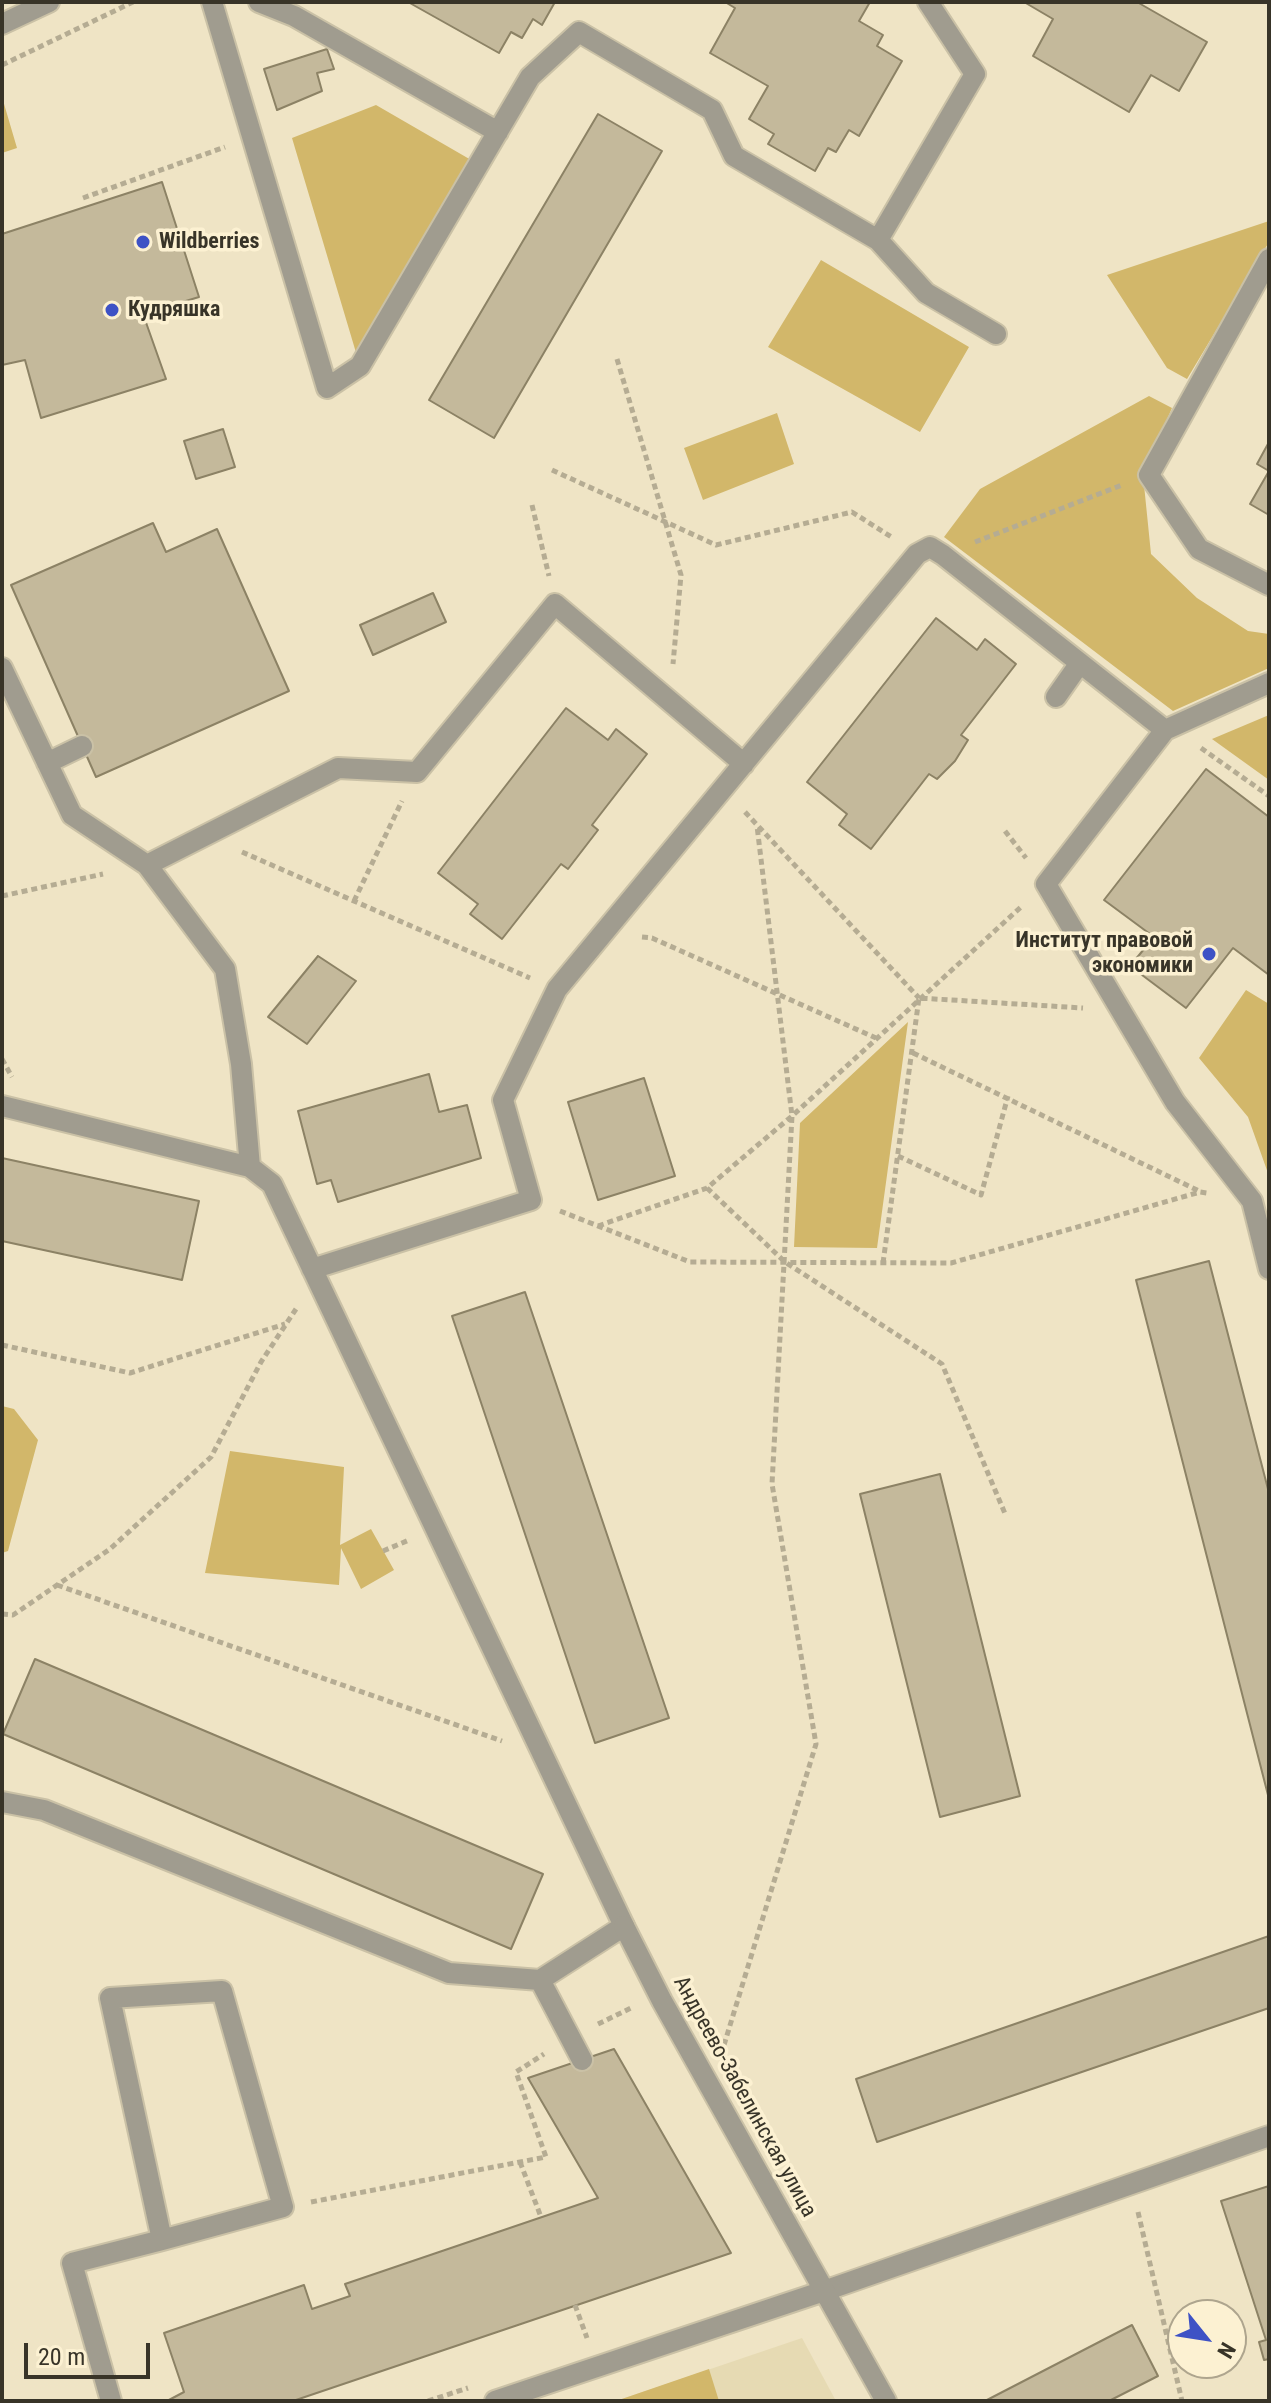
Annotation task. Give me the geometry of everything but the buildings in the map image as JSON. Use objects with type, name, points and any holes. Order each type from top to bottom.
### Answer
[{"type":"street","points":[[2,24],[49,2]]},
{"type":"street","points":[[212,2],[327,388],[360,366],[530,77],[579,32],[712,110],[734,156],[878,240],[926,293],[996,334]]},
{"type":"street","points":[[259,2],[294,16],[498,132]]},
{"type":"street","points":[[878,240],[975,74],[928,2]]},
{"type":"street","points":[[1269,259],[1149,475],[1199,549],[1269,585]]},
{"type":"street","points":[[314,1273],[531,1200],[503,1100],[557,989],[917,554],[930,547],[943,555],[1168,728]]},
{"type":"street","points":[[147,865],[338,768],[417,772],[555,604],[744,764]]},
{"type":"street","points":[[1056,697],[1080,663]]},
{"type":"street","points":[[2,668],[72,815],[147,865],[225,969],[241,1064],[250,1167],[2,1106]]},
{"type":"street","points":[[1269,683],[1168,728],[1046,884],[1175,1102],[1252,1201],[1269,1269]]},
{"type":"street","points":[[47,763],[82,746]]},
{"type":"street","name":"Андреево-Забелинская улица","points":[[250,1167],[272,1184],[624,1926],[886,2401]]},
{"type":"street","points":[[2,1802],[44,1810],[449,1973],[540,1980],[624,1926]]},
{"type":"street","points":[[540,1980],[582,2060]]},
{"type":"street","points":[[111,2401],[72,2263],[162,2240],[283,2207],[222,1991],[110,1998],[162,2240]]},
{"type":"street","points":[[495,2401],[824,2291],[1269,2136]]},
{"type":"path","points":[[2,65],[133,2]]},
{"type":"path","points":[[83,198],[252,137]]},
{"type":"path","points":[[617,359],[681,575],[670,701]]},
{"type":"path","points":[[552,470],[716,545],[852,512],[917,554]]},
{"type":"path","points":[[943,555],[1149,475]]},
{"type":"path","points":[[532,505],[555,604]]},
{"type":"path","points":[[1168,728],[1269,796]]},
{"type":"path","points":[[354,901],[417,772]]},
{"type":"path","points":[[723,789],[919,998],[1121,1011]]},
{"type":"path","points":[[724,2045],[816,1744],[772,1484],[792,1116],[757,826]]},
{"type":"path","points":[[205,836],[557,989]]},
{"type":"path","points":[[2,896],[147,865]]},
{"type":"path","points":[[597,1226],[707,1188],[792,1116],[1046,884]]},
{"type":"path","points":[[601,935],[652,938],[876,1038]]},
{"type":"path","points":[[883,1263],[919,998]]},
{"type":"path","points":[[913,1053],[1009,1096],[1200,1192],[1252,1201]]},
{"type":"path","points":[[898,1156],[981,1195],[1009,1096]]},
{"type":"path","points":[[707,1188],[785,1262],[942,1364],[1006,1516]]},
{"type":"path","points":[[531,1200],[690,1262],[951,1263],[1200,1192]]},
{"type":"path","points":[[2,1614],[13,1615],[110,1549],[211,1457],[261,1362],[314,1273]]},
{"type":"path","points":[[2,1345],[130,1373],[286,1324]]},
{"type":"path","points":[[57,1585],[543,1756]]},
{"type":"path","points":[[283,2207],[546,2157],[516,2072],[570,2038],[638,2005]]},
{"type":"path","points":[[520,2162],[541,2217]]},
{"type":"path","points":[[1131,2184],[1182,2401]]},
{"type":"path","points":[[575,2305],[591,2347]]},
{"type":"shaded area","points":[[2,97],[17,148],[2,153]]},
{"type":"shaded area","points":[[376,105],[478,164],[360,366],[292,138]]},
{"type":"shaded area","points":[[1269,221],[1269,242],[1187,379],[1167,368],[1107,275]]},
{"type":"shaded area","points":[[821,260],[969,347],[920,432],[768,347]]},
{"type":"shaded area","points":[[1149,396],[1172,408],[1143,475],[1151,554],[1197,598],[1248,631],[1269,634],[1269,668],[1173,711],[944,537],[980,489]]},
{"type":"shaded area","points":[[777,413],[794,464],[703,500],[684,448]]},
{"type":"shaded area","points":[[1269,715],[1269,780],[1212,739]]},
{"type":"shaded area","points":[[1246,990],[1269,1004],[1269,1176],[1248,1117],[1199,1058]]},
{"type":"shaded area","points":[[908,1022],[877,1248],[794,1247],[800,1123]]},
{"type":"shaded area","points":[[2,1406],[14,1409],[38,1440],[8,1551],[2,1553]]},
{"type":"shaded area","points":[[230,1451],[344,1467],[340,1545],[371,1529],[394,1570],[361,1589],[341,1548],[339,1585],[205,1573]]},
{"type":"shaded area","points":[[802,2338],[836,2401],[616,2401]]},
{"type":"shaded area","points":[[709,2369],[719,2401],[616,2401]]},
{"type":"place","name":"Wildberries","points":[[143,242]]},
{"type":"place","name":"Кудряшка","points":[[112,310]]},
{"type":"place","name":"Институт правовой экономики","points":[[1209,954]]}]
